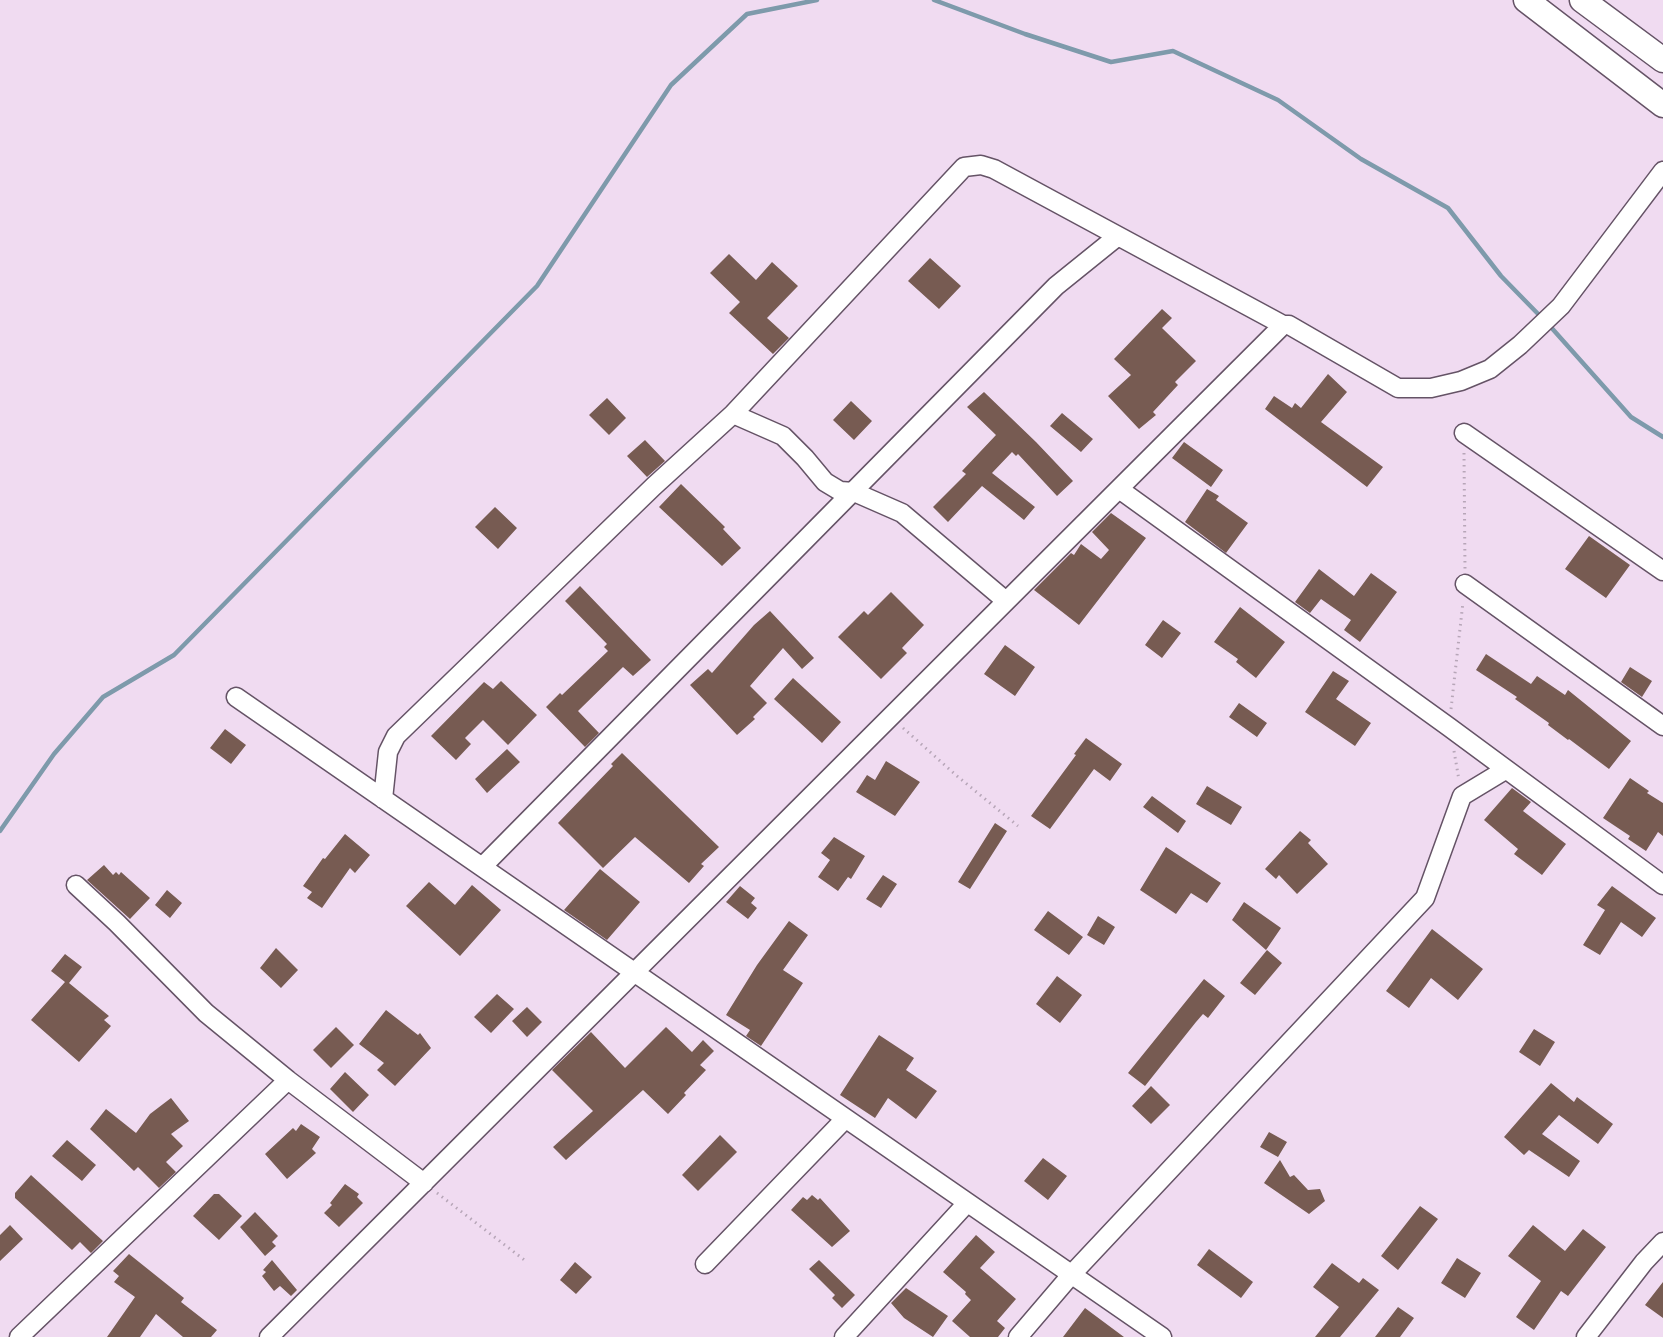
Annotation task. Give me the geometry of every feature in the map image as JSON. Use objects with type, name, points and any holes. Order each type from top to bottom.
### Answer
[{"type":"main road","points":[[1526,0],[1663,105]]},
{"type":"main road","points":[[1582,0],[1663,60]]},
{"type":"street","points":[[383,799],[388,752],[396,736],[654,486],[733,414],[964,167],[981,165],[994,169],[1283,325],[1289,325],[1398,388],[1431,388],[1461,381],[1490,369],[1520,345],[1561,306],[1663,171]]},
{"type":"street","points":[[482,867],[1056,286],[1118,236]]},
{"type":"street","points":[[269,1337],[1283,325]]},
{"type":"street","points":[[733,414],[783,436],[825,482],[840,491],[854,492],[902,513],[1006,602]]},
{"type":"street","points":[[1464,433],[1663,571]]},
{"type":"street","points":[[1119,489],[1663,885]]},
{"type":"street","points":[[1465,584],[1663,726]]},
{"type":"street","points":[[236,697],[1162,1337]]},
{"type":"street","points":[[1018,1337],[1071,1275],[1425,898],[1462,796],[1505,770]]},
{"type":"street","points":[[76,885],[206,1013],[288,1080],[423,1183]]},
{"type":"street","points":[[19,1337],[288,1080]]},
{"type":"street","points":[[705,1264],[845,1119]]},
{"type":"street","points":[[844,1337],[967,1203]]},
{"type":"street","points":[[1586,1337],[1644,1262],[1663,1242]]},
{"type":"path","points":[[1462,796],[1449,727],[1465,584],[1464,433]]},
{"type":"path","points":[[891,717],[1018,826]]},
{"type":"path","points":[[423,1183],[527,1262]]},
{"type":"building","points":[[729,254],[756,280],[772,262],[798,286],[767,318],[789,338],[773,354],[729,313],[740,302],[710,273]]},
{"type":"building","points":[[930,258],[961,286],[939,309],[908,281]]},
{"type":"building","points":[[1162,309],[1172,318],[1162,328],[1196,361],[1175,382],[1178,385],[1153,412],[1156,415],[1139,429],[1108,396],[1131,375],[1114,359]]},
{"type":"building","points":[[1328,374],[1347,392],[1321,422],[1383,467],[1367,487],[1265,409],[1274,396],[1292,408],[1295,403],[1301,408]]},
{"type":"building","points":[[984,392],[1073,481],[1057,496],[1018,454],[1016,456],[1012,452],[992,473],[1035,507],[1024,520],[982,486],[948,522],[933,507],[966,474],[962,471],[996,435],[967,407]]},
{"type":"building","points":[[607,398],[626,418],[609,435],[589,415]]},
{"type":"building","points":[[851,401],[872,421],[854,440],[833,420]]},
{"type":"building","points":[[1062,413],[1093,439],[1081,452],[1050,426]]},
{"type":"building","points":[[645,440],[665,461],[647,477],[627,456]]},
{"type":"building","points":[[1184,442],[1223,470],[1211,487],[1172,458]]},
{"type":"building","points":[[681,484],[725,527],[723,529],[741,548],[722,566],[659,507]]},
{"type":"building","points":[[1207,489],[1219,496],[1216,500],[1248,523],[1226,553],[1185,522]]},
{"type":"building","points":[[495,507],[517,528],[498,549],[475,527]]},
{"type":"building","points":[[1111,513],[1146,538],[1079,625],[1034,590],[1071,553],[1074,555],[1081,544],[1101,559],[1109,550],[1092,532]]},
{"type":"building","points":[[1589,536],[1630,565],[1606,598],[1565,569]]},
{"type":"building","points":[[1319,569],[1354,596],[1371,573],[1397,592],[1360,642],[1344,630],[1351,620],[1321,599],[1310,613],[1295,602]]},
{"type":"building","points":[[580,586],[651,660],[633,676],[623,667],[578,711],[599,733],[585,747],[546,707],[560,693],[562,695],[608,651],[604,647],[607,644],[565,601]]},
{"type":"building","points":[[891,592],[924,625],[902,648],[907,653],[881,679],[838,637],[864,611],[868,615]]},
{"type":"building","points":[[1240,607],[1285,642],[1256,678],[1236,662],[1238,659],[1214,642]]},
{"type":"building","points":[[770,611],[814,658],[802,669],[783,648],[750,686],[767,703],[753,717],[755,719],[737,735],[690,685],[708,669],[712,673],[754,625]]},
{"type":"building","points":[[1163,620],[1181,633],[1162,658],[1145,645]]},
{"type":"building","points":[[1005,645],[1035,667],[1015,696],[984,674]]},
{"type":"building","points":[[1486,654],[1531,684],[1537,676],[1565,695],[1568,690],[1631,741],[1609,769],[1548,725],[1549,723],[1515,699],[1517,697],[1476,670]]},
{"type":"building","points":[[1630,667],[1652,681],[1642,697],[1621,682]]},
{"type":"building","points":[[1333,671],[1349,681],[1336,699],[1371,723],[1355,746],[1305,712]]},
{"type":"building","points":[[793,678],[841,722],[822,743],[774,699]]},
{"type":"building","points":[[501,681],[537,715],[508,745],[483,720],[465,738],[471,744],[456,760],[431,736],[484,682],[493,689]]},
{"type":"building","points":[[1239,703],[1267,723],[1257,737],[1229,717]]},
{"type":"building","points":[[225,729],[246,745],[231,764],[210,748]]},
{"type":"building","points":[[1086,738],[1122,764],[1110,781],[1094,769],[1050,829],[1031,816]]},
{"type":"building","points":[[507,749],[520,762],[487,793],[475,779]]},
{"type":"building","points":[[622,753],[719,847],[701,864],[704,866],[689,883],[635,837],[603,868],[558,823],[613,766],[611,764]]},
{"type":"building","points":[[886,761],[920,782],[895,816],[856,792],[867,775],[875,780]]},
{"type":"building","points":[[1630,778],[1663,803],[1663,836],[1658,832],[1646,851],[1628,839],[1630,836],[1603,818]]},
{"type":"building","points":[[1207,786],[1242,807],[1231,825],[1196,804]]},
{"type":"building","points":[[1512,788],[1531,802],[1523,811],[1566,844],[1542,875],[1514,854],[1518,849],[1484,820]]},
{"type":"building","points":[[1152,796],[1186,821],[1178,833],[1143,807]]},
{"type":"building","points":[[995,823],[1007,831],[970,889],[958,882]]},
{"type":"building","points":[[1300,831],[1311,840],[1308,843],[1328,864],[1297,894],[1279,875],[1276,879],[1265,869]]},
{"type":"building","points":[[345,834],[370,855],[355,873],[350,868],[322,908],[307,898],[312,892],[303,886],[323,858],[325,859]]},
{"type":"building","points":[[834,837],[865,856],[851,879],[848,877],[838,891],[818,877],[830,860],[821,853]]},
{"type":"building","points":[[1166,847],[1221,883],[1207,903],[1191,893],[1176,914],[1140,890]]},
{"type":"building","points":[[104,865],[113,875],[116,872],[119,875],[121,872],[150,898],[130,919],[87,880]]},
{"type":"building","points":[[600,869],[640,902],[607,940],[564,910]]},
{"type":"building","points":[[883,875],[897,884],[881,908],[866,899]]},
{"type":"building","points":[[429,882],[455,905],[472,885],[501,910],[460,956],[406,906]]},
{"type":"building","points":[[740,886],[755,898],[751,903],[757,908],[748,919],[726,902]]},
{"type":"building","points":[[1612,886],[1656,918],[1642,937],[1621,922],[1600,955],[1583,945],[1605,910],[1597,905]]},
{"type":"building","points":[[167,890],[182,903],[170,918],[155,905]]},
{"type":"building","points":[[1244,902],[1281,928],[1266,950],[1232,920]]},
{"type":"building","points":[[1048,911],[1083,937],[1069,955],[1034,930]]},
{"type":"building","points":[[1098,916],[1115,927],[1104,945],[1087,935]]},
{"type":"building","points":[[789,921],[808,935],[783,970],[803,983],[761,1046],[746,1036],[750,1030],[726,1015],[757,965]]},
{"type":"building","points":[[1432,929],[1483,969],[1458,1000],[1431,978],[1409,1008],[1386,991]]},
{"type":"building","points":[[276,948],[298,970],[281,988],[260,968]]},
{"type":"building","points":[[1267,950],[1282,963],[1255,995],[1240,983]]},
{"type":"building","points":[[65,954],[82,967],[69,983],[109,1016],[104,1020],[111,1026],[79,1062],[31,1020],[65,982],[51,971]]},
{"type":"building","points":[[1057,976],[1082,995],[1060,1023],[1036,1004]]},
{"type":"building","points":[[1204,979],[1225,996],[1208,1018],[1203,1014],[1145,1086],[1128,1073]]},
{"type":"building","points":[[497,994],[514,1009],[491,1033],[474,1017]]},
{"type":"building","points":[[527,1007],[542,1022],[527,1037],[512,1021]]},
{"type":"building","points":[[386,1010],[418,1035],[420,1033],[431,1048],[395,1086],[377,1070],[384,1063],[359,1044]]},
{"type":"building","points":[[336,1027],[354,1045],[331,1068],[313,1050]]},
{"type":"building","points":[[666,1027],[692,1052],[703,1040],[714,1051],[700,1065],[706,1070],[668,1114],[643,1090],[566,1160],[553,1147],[593,1111],[552,1070],[591,1032],[625,1068]]},
{"type":"building","points":[[1534,1029],[1555,1042],[1540,1066],[1519,1052]]},
{"type":"building","points":[[879,1035],[914,1058],[906,1070],[937,1091],[916,1119],[888,1098],[875,1118],[840,1095]]},
{"type":"building","points":[[345,1072],[369,1095],[353,1112],[330,1089]]},
{"type":"building","points":[[1551,1083],[1574,1102],[1577,1097],[1613,1124],[1598,1144],[1559,1115],[1542,1134],[1580,1161],[1569,1177],[1529,1150],[1524,1155],[1504,1137]]},
{"type":"building","points":[[1151,1086],[1170,1105],[1151,1124],[1132,1106]]},
{"type":"building","points":[[171,1098],[189,1121],[171,1134],[183,1146],[166,1162],[176,1172],[159,1188],[138,1167],[134,1171],[90,1129],[106,1109],[136,1133],[150,1114]]},
{"type":"building","points":[[301,1124],[320,1137],[312,1149],[316,1153],[287,1179],[265,1154],[293,1128],[296,1131]]},
{"type":"building","points":[[1269,1132],[1287,1142],[1278,1157],[1260,1147]]},
{"type":"building","points":[[720,1135],[737,1152],[698,1191],[682,1175]]},
{"type":"building","points":[[67,1140],[96,1165],[82,1181],[52,1156]]},
{"type":"building","points":[[1043,1158],[1067,1176],[1048,1200],[1024,1181]]},
{"type":"building","points":[[1280,1160],[1290,1177],[1294,1175],[1308,1190],[1320,1189],[1325,1201],[1309,1214],[1264,1183]]},
{"type":"building","points":[[31,1175],[103,1241],[91,1253],[80,1242],[72,1250],[15,1198],[15,1193]]},
{"type":"building","points":[[345,1184],[359,1194],[357,1197],[363,1203],[339,1227],[324,1213]]},
{"type":"building","points":[[214,1194],[219,1194],[242,1216],[219,1240],[193,1216]]},
{"type":"building","points":[[812,1195],[818,1200],[820,1198],[850,1231],[832,1247],[791,1210],[803,1197],[807,1200]]},
{"type":"building","points":[[1420,1206],[1438,1219],[1398,1270],[1381,1256]]},
{"type":"building","points":[[255,1212],[278,1236],[272,1242],[276,1246],[265,1256],[240,1227]]},
{"type":"building","points":[[10,1225],[23,1239],[0,1261],[0,1235]]},
{"type":"building","points":[[1533,1225],[1565,1251],[1583,1229],[1606,1247],[1568,1296],[1561,1291],[1534,1330],[1516,1317],[1541,1281],[1508,1256]]},
{"type":"building","points":[[976,1235],[995,1252],[980,1268],[1016,1299],[997,1321],[1005,1328],[998,1337],[970,1337],[952,1321],[971,1300],[965,1294],[966,1292],[943,1272]]},
{"type":"building","points":[[1209,1249],[1253,1282],[1241,1298],[1197,1265]]},
{"type":"building","points":[[129,1254],[184,1298],[181,1302],[217,1330],[211,1337],[183,1337],[156,1314],[140,1337],[107,1337],[135,1297],[114,1282],[119,1276],[113,1271]]},
{"type":"building","points":[[1457,1258],[1481,1273],[1465,1298],[1441,1283]]},
{"type":"building","points":[[272,1260],[297,1290],[291,1296],[280,1286],[274,1291],[262,1276],[266,1272],[263,1270]]},
{"type":"building","points":[[819,1260],[855,1295],[842,1308],[832,1298],[835,1295],[809,1269]]},
{"type":"building","points":[[575,1262],[592,1277],[576,1294],[560,1280]]},
{"type":"building","points":[[1332,1263],[1359,1283],[1363,1278],[1379,1290],[1340,1337],[1315,1337],[1339,1307],[1313,1287]]},
{"type":"building","points":[[1663,1282],[1663,1318],[1645,1305]]},
{"type":"building","points":[[906,1288],[948,1316],[933,1337],[904,1318],[891,1303]]},
{"type":"building","points":[[1398,1307],[1414,1318],[1400,1337],[1375,1337]]},
{"type":"building","points":[[1085,1308],[1093,1314],[1124,1337],[1063,1337]]},
{"type":"waterway","points":[[0,831],[54,754],[103,697],[174,655],[537,286],[671,85],[747,14],[817,0]]},
{"type":"waterway","points":[[934,0],[1025,34],[1111,62],[1173,51],[1278,100],[1361,159],[1448,208],[1501,276],[1543,319]]},
{"type":"waterway","points":[[1549,325],[1631,417],[1663,437]]}]
